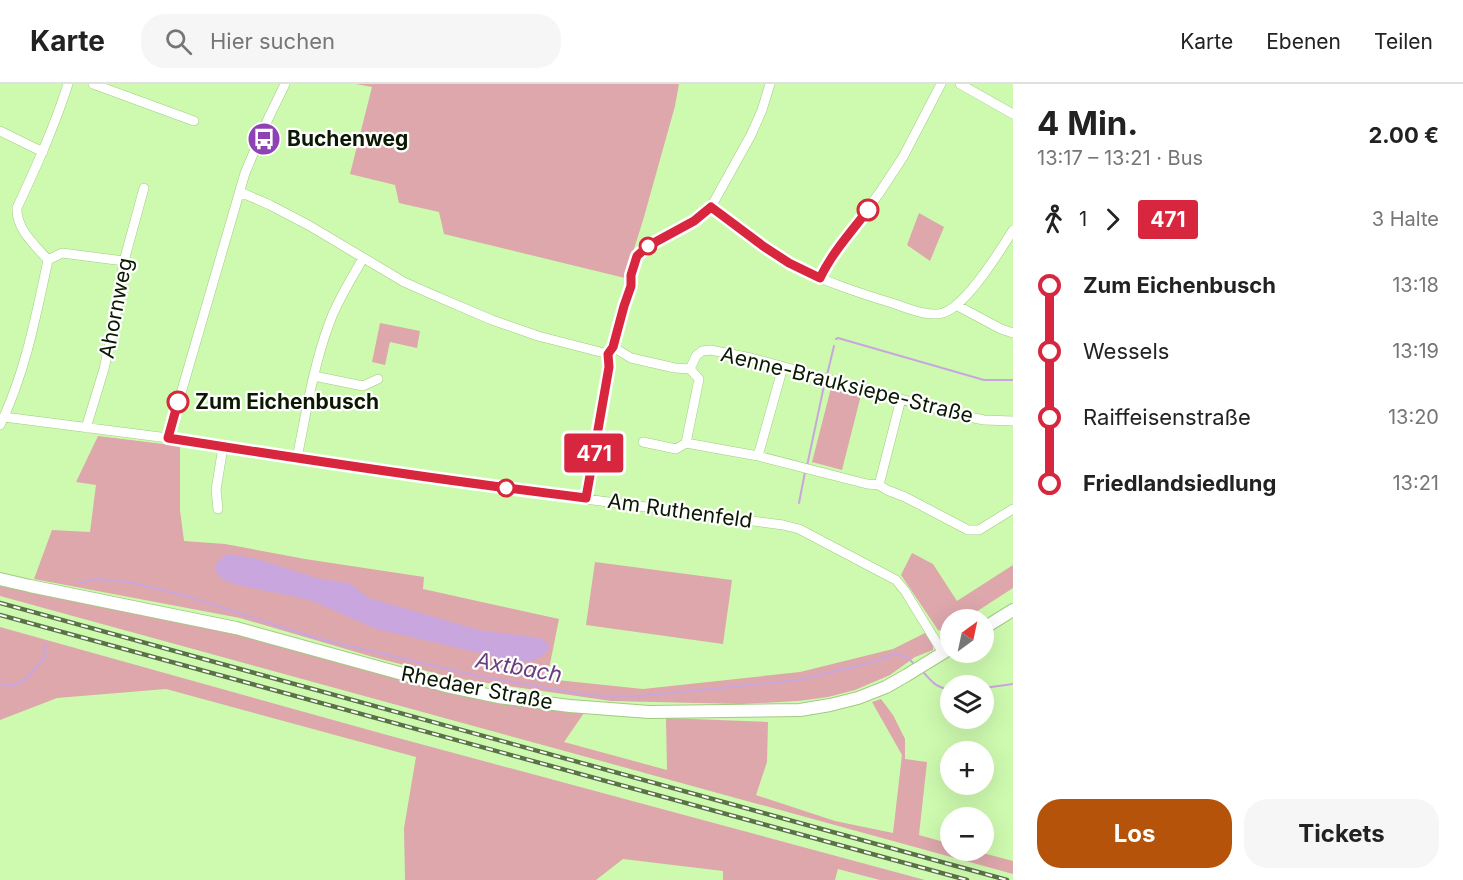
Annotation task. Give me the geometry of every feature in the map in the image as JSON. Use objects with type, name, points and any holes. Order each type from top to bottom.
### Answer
[{"type":"street","points":[[48,260],[21,228],[16,216],[17,208],[58,117],[68,84]]},
{"type":"street","points":[[93,84],[194,121]]},
{"type":"street","points":[[168,438],[245,173],[285,84]]},
{"type":"street","points":[[586,498],[610,355],[631,286],[631,275],[637,256],[648,246],[694,221],[711,207],[752,135],[770,84]]},
{"type":"street","points":[[820,278],[903,157],[940,84]]},
{"type":"street","points":[[960,84],[1012,110]]},
{"type":"street","points":[[0,131],[43,152]]},
{"type":"street","name":"Ahornweg","points":[[86,428],[104,369],[116,315],[124,261],[144,188]]},
{"type":"street","points":[[240,192],[310,226],[404,282],[492,320],[538,336],[610,355]]},
{"type":"street","points":[[711,207],[789,263],[820,278],[877,299],[925,313],[943,313],[956,305],[976,284],[1013,230]]},
{"type":"street","points":[[1003,246],[1013,250]]},
{"type":"street","points":[[48,260],[62,253],[124,261]]},
{"type":"street","points":[[297,458],[314,376],[329,322],[363,258]]},
{"type":"street","points":[[2,421],[32,334],[48,260]]},
{"type":"street","points":[[956,305],[1013,333]]},
{"type":"street","name":"Aenne-Brauksiepe-Straße","points":[[690,369],[696,356],[702,351],[710,350],[751,358],[984,420],[1013,421]]},
{"type":"street","name":"Aenne-Brauksiepe-Straße","points":[[610,355],[616,361],[631,358]]},
{"type":"street","name":"Aenne-Brauksiepe-Straße","points":[[610,355],[690,369],[699,379],[686,443]]},
{"type":"street","points":[[758,456],[783,367]]},
{"type":"street","points":[[314,376],[363,386],[378,379]]},
{"type":"street","points":[[879,484],[901,399]]},
{"type":"street","name":"Am Ruthenfeld","points":[[2,421],[168,438],[517,490],[783,525],[799,529],[896,580],[940,641]]},
{"type":"street","points":[[643,442],[676,449],[686,443],[758,456],[867,484],[879,484],[973,531],[979,530],[1013,509]]},
{"type":"street","points":[[218,509],[216,490],[223,447]]},
{"type":"street","name":"Rhedaer Straße","points":[[0,579],[236,628],[450,687],[498,697],[570,706],[649,712],[800,710],[858,698],[886,687],[940,655]]},
{"type":"street","points":[[994,621],[1013,609]]},
{"type":"shaded area","points":[[356,84],[679,84],[675,106],[625,278],[444,234],[439,212],[399,203],[395,185],[350,174],[372,87]]},
{"type":"shaded area","points":[[919,213],[944,227],[930,261],[907,245]]},
{"type":"shaded area","points":[[380,323],[420,331],[417,348],[390,342],[385,365],[372,362]]},
{"type":"shaded area","points":[[831,388],[861,395],[842,470],[812,462]]},
{"type":"shaded area","points":[[98,436],[180,446],[180,510],[184,541],[225,544],[424,577],[423,589],[559,619],[547,679],[643,689],[800,672],[893,649],[925,633],[933,650],[915,657],[890,675],[855,690],[828,697],[741,704],[611,701],[454,678],[240,618],[34,579],[52,530],[90,532],[96,485],[76,482]]},
{"type":"shaded area","points":[[912,553],[933,564],[957,601],[1013,565],[1013,588],[981,609],[940,609],[940,630],[901,575]]},
{"type":"shaded area","points":[[228,554],[254,558],[320,579],[349,583],[369,598],[479,630],[540,638],[547,642],[549,649],[536,659],[520,662],[376,629],[310,600],[224,580],[217,574],[215,565]]},
{"type":"shaded area","points":[[595,562],[732,580],[723,644],[586,625]]},
{"type":"shaded area","points":[[0,583],[45,595],[238,634],[497,701],[584,713],[564,742],[667,770],[666,718],[768,722],[767,762],[756,795],[835,821],[893,833],[902,755],[872,702],[881,699],[893,715],[905,739],[905,759],[927,762],[919,835],[940,841],[940,854],[0,596]]},
{"type":"shaded area","points":[[0,627],[387,735],[925,880],[880,880],[838,869],[835,880],[723,880],[723,871],[623,859],[596,880],[405,880],[404,828],[416,757],[166,689],[57,698],[0,720]]},
{"type":"shaded area","points":[[994,856],[1013,861],[1013,874],[966,861],[994,861]]},
{"type":"waterway","points":[[836,339],[984,380],[1013,380]]},
{"type":"waterway","points":[[827,375],[834,346]]},
{"type":"waterway","points":[[807,466],[825,381]]},
{"type":"waterway","points":[[799,503],[805,472]]},
{"type":"waterway","name":"Axtbach","points":[[78,583],[96,579],[128,582],[183,595],[316,638],[478,676],[587,695],[630,697],[799,680],[873,662],[895,654],[907,657],[915,665]]},
{"type":"waterway","name":"Axtbach","points":[[0,684],[13,686],[26,679],[44,658],[46,644]]},
{"type":"waterway","name":"Axtbach","points":[[922,671],[940,686]]},
{"type":"waterway","name":"Axtbach","points":[[994,687],[1013,684]]},
{"type":"railway","points":[[0,603],[1007,880]]},
{"type":"railway","points":[[0,615],[967,880]]},
{"type":"bus line","name":"471","points":[[178,402],[168,438],[517,490],[586,498],[609,367],[608,354],[613,347],[631,286],[635,260],[640,253],[648,246],[694,221],[711,207],[789,263],[820,278],[868,210]]},
{"type":"place","name":"Buchenweg","points":[[264,139]]},
{"type":"place","name":"Zum Eichenbusch","points":[[178,402]]}]
